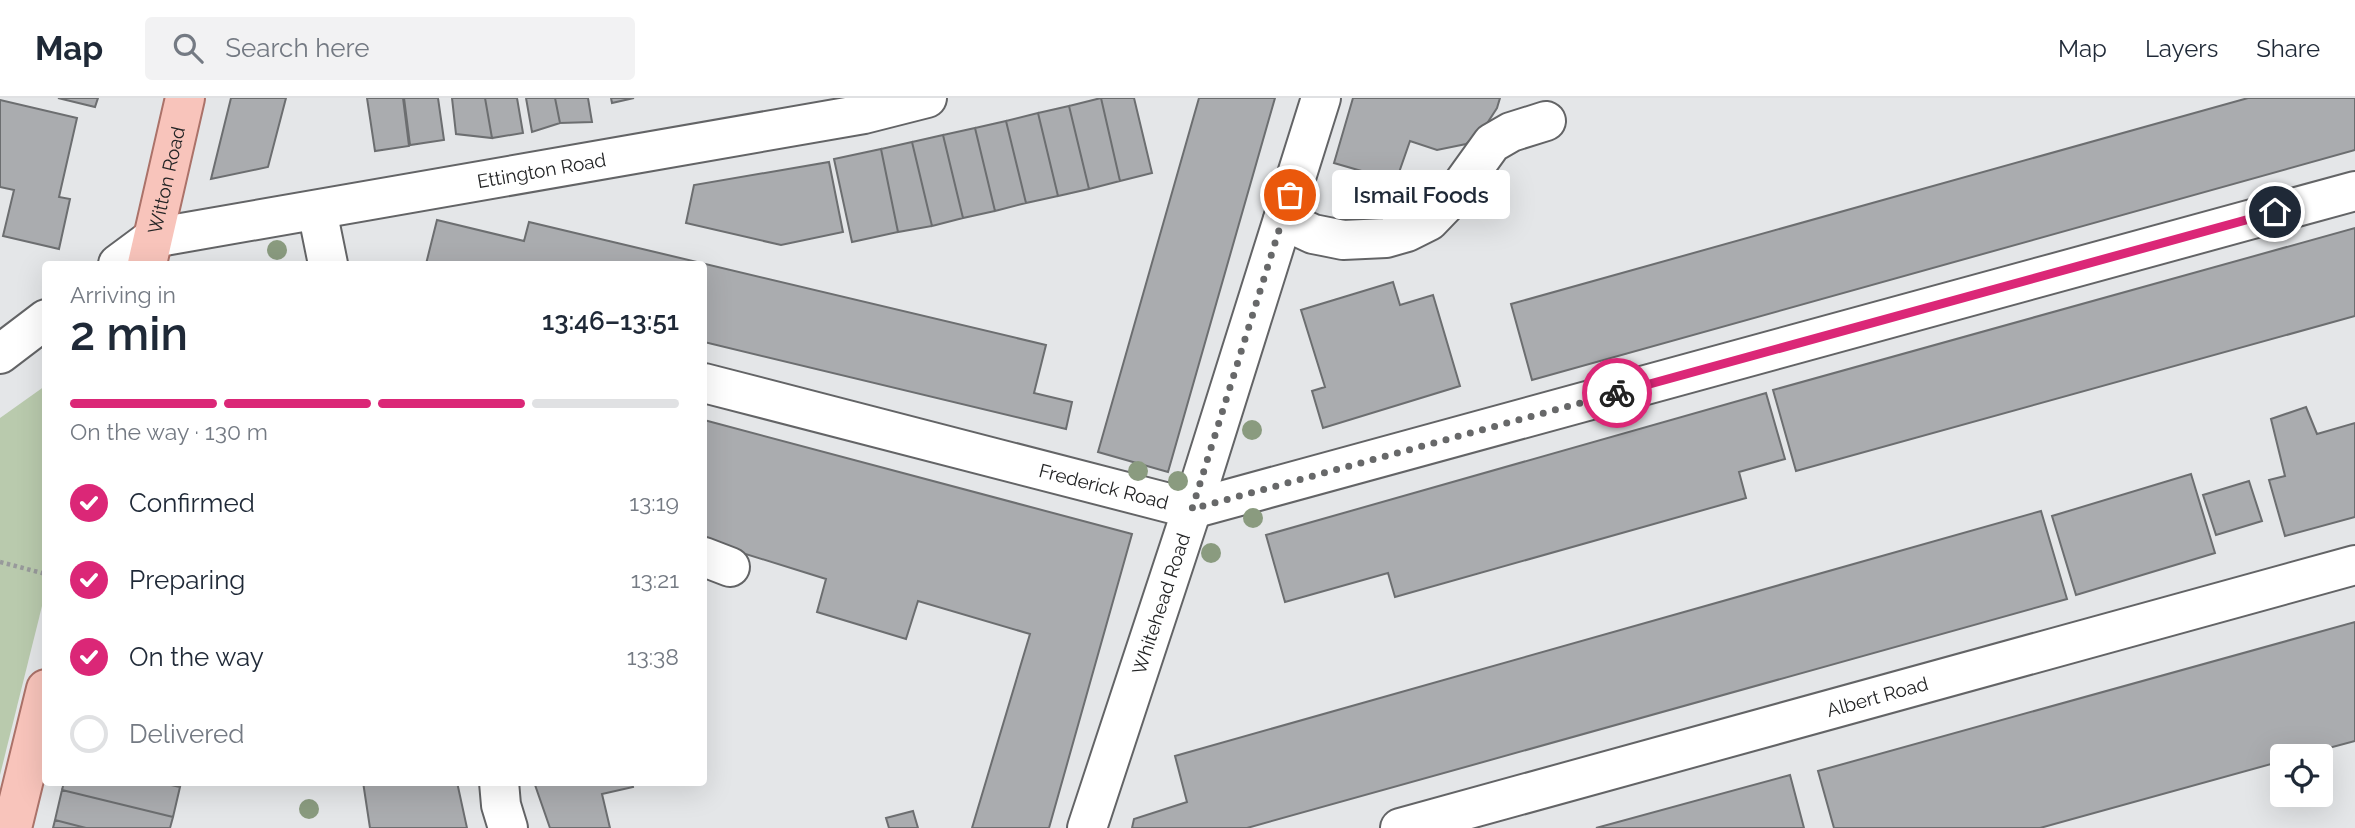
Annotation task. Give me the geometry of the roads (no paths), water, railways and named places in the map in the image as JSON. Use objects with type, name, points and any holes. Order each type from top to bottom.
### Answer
[{"type":"main road","name":"Witton Road","points":[[150,251],[185,98]]},
{"type":"main road","points":[[12,828],[42,705]]},
{"type":"street","name":"Ettington Road","points":[[150,251],[317,210],[864,114],[927,98]]},
{"type":"street","name":"Whitehead Road","points":[[1087,828],[1192,509],[1321,98]]},
{"type":"street","points":[[1283,220],[1313,234],[1343,240],[1386,237],[1407,232],[1429,221],[1456,192],[1492,143],[1511,132],[1546,121]]},
{"type":"street","name":"Frederick Road","points":[[707,384],[1192,509],[2355,191]]},
{"type":"street","points":[[317,210],[327,261]]},
{"type":"street","points":[[125,261],[150,251]]},
{"type":"street","points":[[0,354],[42,322]]},
{"type":"street","name":"Albert Road","points":[[1400,828],[2355,565]]},
{"type":"street","points":[[500,786],[508,828]]},
{"type":"place","name":"Ismail Foods","points":[[1290,195]]}]
